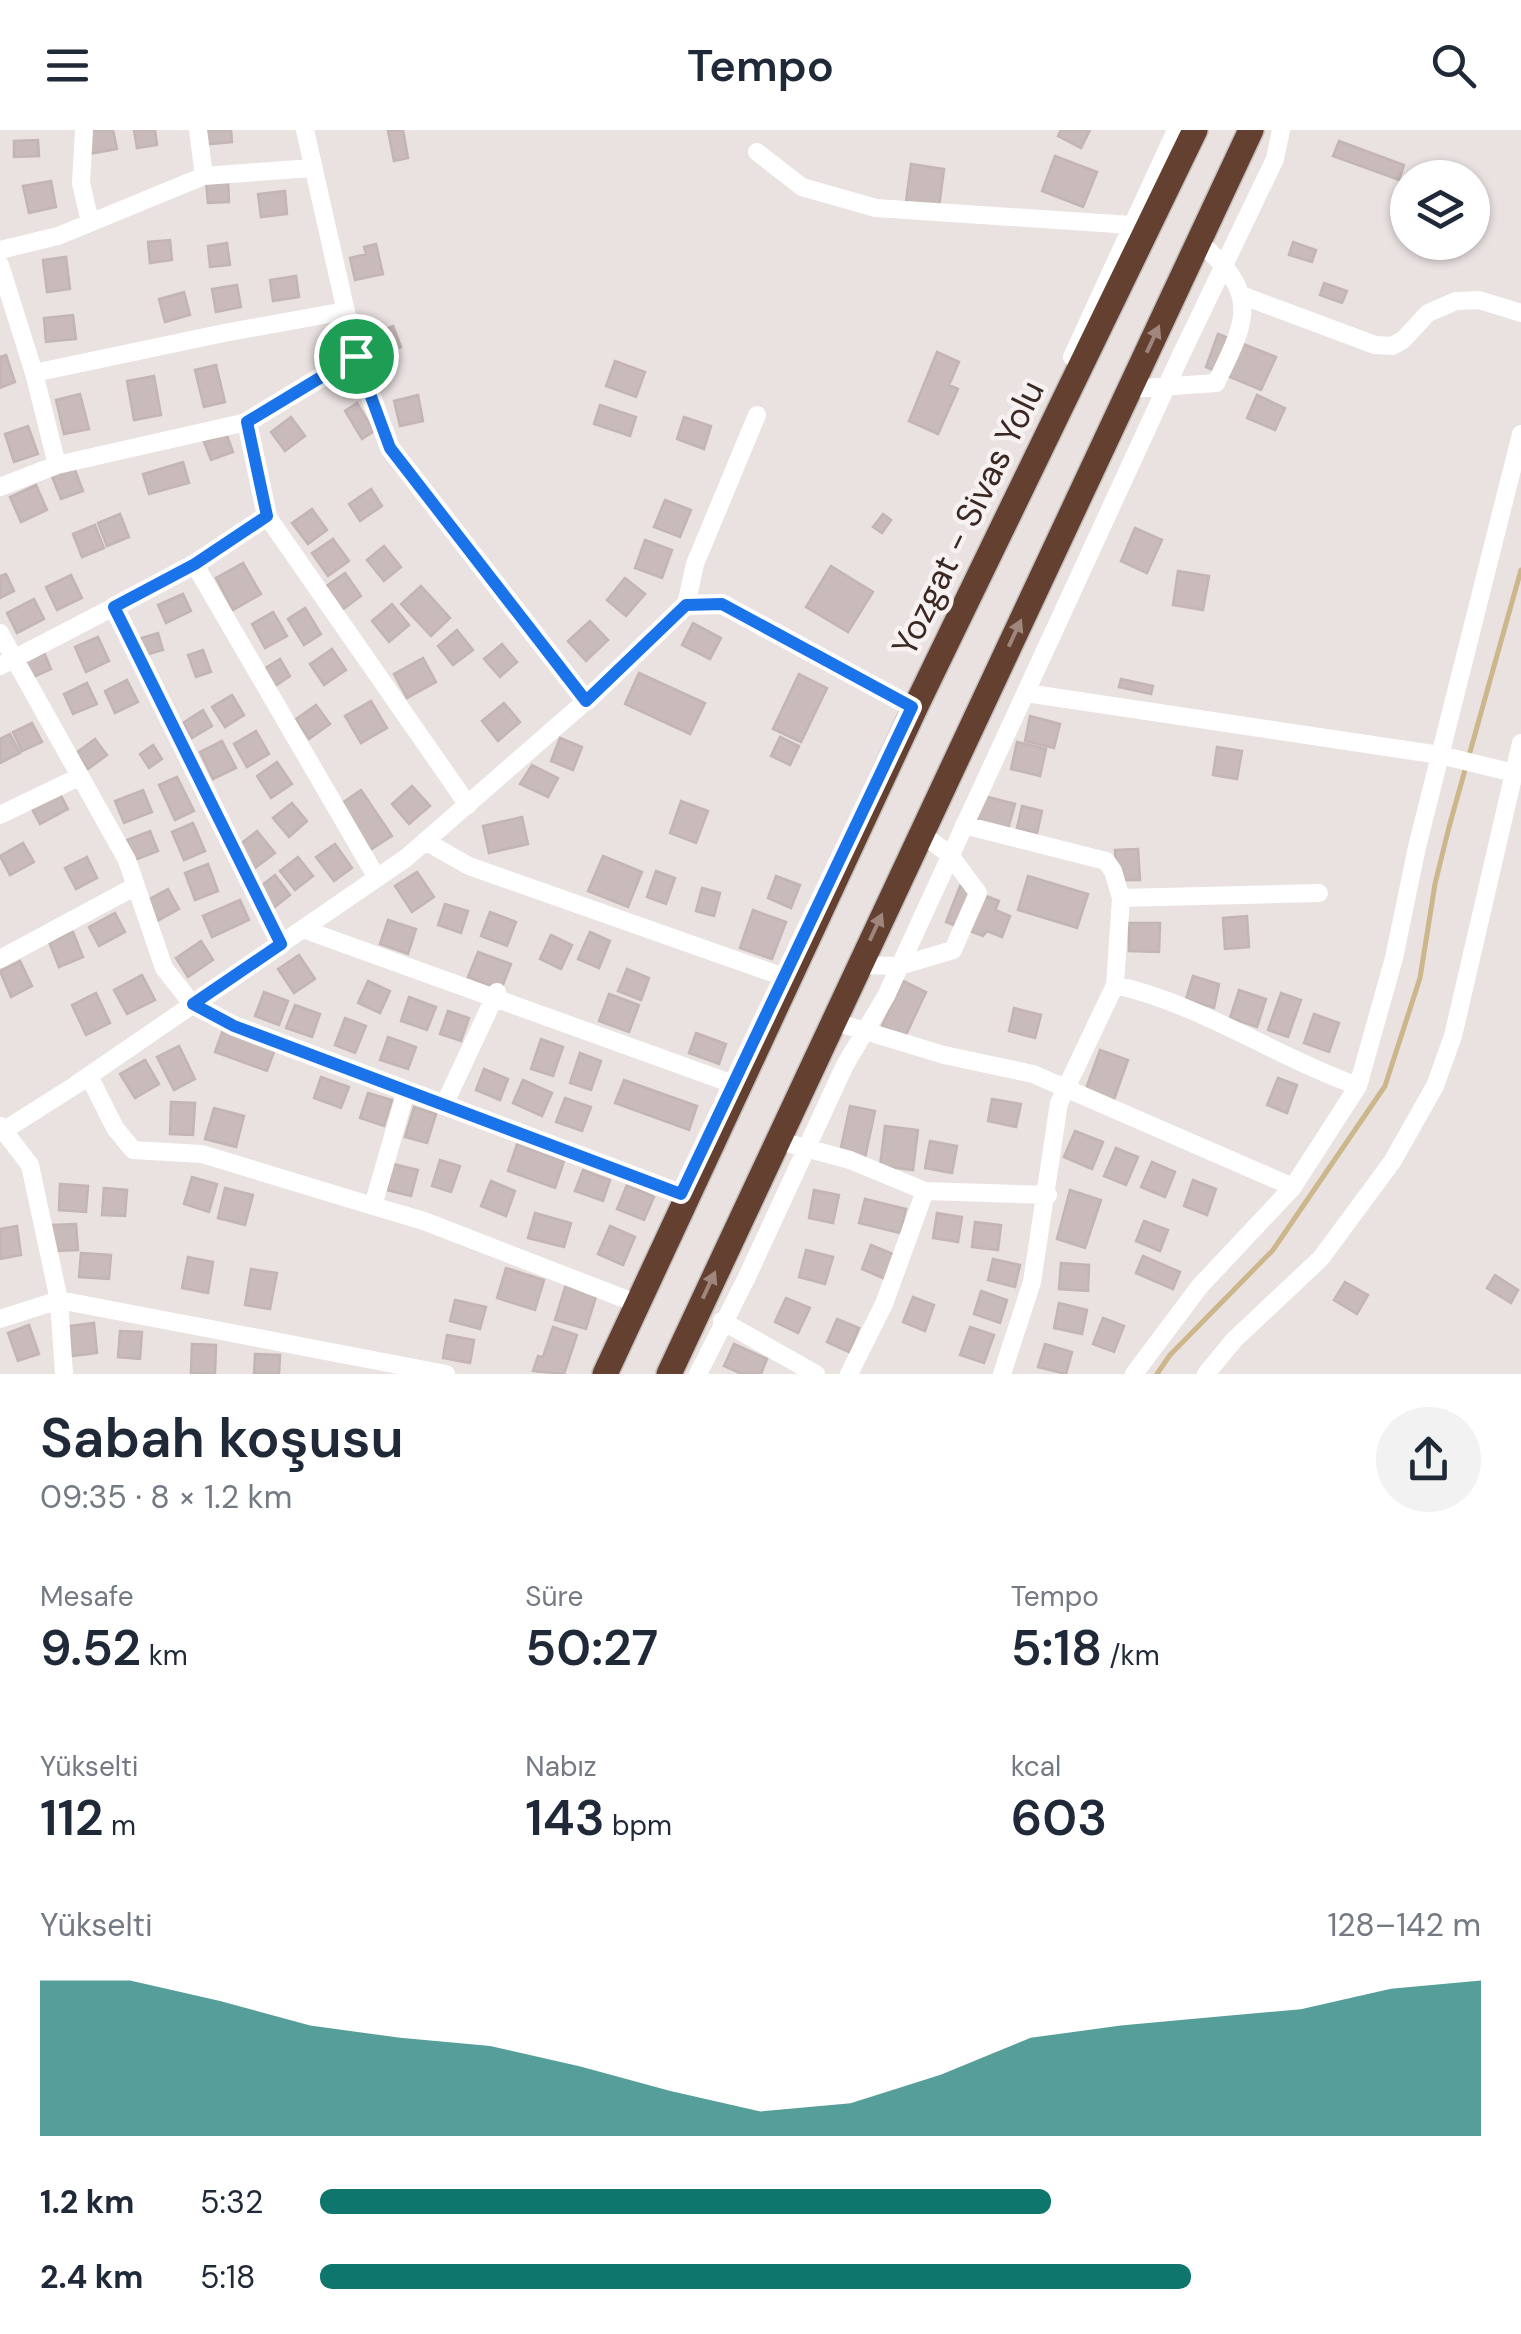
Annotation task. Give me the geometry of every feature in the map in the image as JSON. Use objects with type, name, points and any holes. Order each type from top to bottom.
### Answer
[{"type":"highway","name":"Yozgat - Sivas Yolu","points":[[603,1374],[924,688],[1195,130]]},
{"type":"highway","points":[[668,1374],[1252,130]]},
{"type":"street","points":[[84,130],[81,183],[90,222]]},
{"type":"street","points":[[198,130],[204,176]]},
{"type":"street","points":[[306,130],[356,356],[390,448],[586,701]]},
{"type":"street","points":[[603,1374],[681,1194],[912,707],[1176,130]]},
{"type":"street","points":[[698,1374],[845,1065],[899,966],[1275,159],[1281,130]]},
{"type":"street","points":[[757,152],[802,187],[876,208],[1131,225]]},
{"type":"street","points":[[0,250],[58,236],[204,176],[312,168]]},
{"type":"street","points":[[1130,389],[1216,383],[1243,328],[1241,295],[1225,264],[1199,242]]},
{"type":"street","points":[[0,265],[34,373],[57,465]]},
{"type":"street","points":[[1241,295],[1374,344],[1392,346],[1403,340],[1428,313],[1456,301],[1479,300],[1521,313]]},
{"type":"street","points":[[34,373],[224,332],[345,311]]},
{"type":"street","points":[[0,487],[57,465],[247,422],[356,356]]},
{"type":"street","points":[[64,1374],[59,1300],[30,1165],[1,1130],[89,1076],[377,878],[426,841],[586,701],[686,605],[696,564],[758,415]]},
{"type":"street","points":[[247,422],[267,516],[468,804]]},
{"type":"street","points":[[1134,1374],[1200,1286],[1293,1188],[1358,1086],[1450,757],[1521,434]]},
{"type":"street","points":[[6,663],[195,564],[267,516]]},
{"type":"street","points":[[195,564],[377,878]]},
{"type":"street","points":[[686,605],[722,604],[912,707]]},
{"type":"street","points":[[114,607],[281,944]]},
{"type":"street","points":[[0,633],[6,663],[79,776],[127,860],[164,968],[193,1004],[234,1026],[681,1194]]},
{"type":"street","points":[[1026,693],[1450,757],[1506,771]]},
{"type":"street","points":[[1212,1372],[1234,1340],[1320,1258],[1392,1162],[1434,1086],[1453,1036],[1506,771],[1521,744]]},
{"type":"street","points":[[0,815],[79,776]]},
{"type":"street","points":[[964,825],[1106,860],[1121,898],[1115,985],[1064,1088],[1032,1282],[1002,1374]]},
{"type":"street","points":[[858,965],[899,966],[953,950],[978,893],[950,855],[920,833]]},
{"type":"street","points":[[426,841],[469,866],[784,977]]},
{"type":"street","points":[[0,959],[136,886]]},
{"type":"street","points":[[1121,898],[1320,893]]},
{"type":"street","points":[[303,929],[495,995],[733,1084]]},
{"type":"street","points":[[1115,985],[1156,994],[1315,1070],[1358,1086]]},
{"type":"street","points":[[444,1105],[495,995]]},
{"type":"street","points":[[832,1021],[944,1055],[1032,1074],[1293,1188]]},
{"type":"street","points":[[89,1076],[115,1128],[133,1150],[202,1154],[424,1222],[633,1302]]},
{"type":"street","points":[[373,1206],[406,1091]]},
{"type":"street","points":[[776,1140],[850,1160],[925,1191],[1048,1195]]},
{"type":"street","points":[[849,1374],[884,1304],[925,1191]]},
{"type":"street","points":[[0,1319],[59,1300],[446,1374]]},
{"type":"street","points":[[722,1321],[816,1374]]},
{"type":"building","points":[[89,130],[113,130],[117,149],[89,154]]},
{"type":"building","points":[[134,130],[155,130],[157,145],[137,148]]},
{"type":"building","points":[[199,130],[231,130],[232,142],[200,145]]},
{"type":"building","points":[[403,130],[408,158],[394,161],[388,131]]},
{"type":"building","points":[[1061,130],[1090,130],[1081,148],[1058,136]]},
{"type":"building","points":[[38,140],[39,156],[14,157],[14,141]]},
{"type":"building","points":[[1339,141],[1390,160],[1390,177],[1333,156]]},
{"type":"building","points":[[1055,156],[1097,172],[1083,207],[1042,191]]},
{"type":"building","points":[[911,164],[944,169],[939,207],[906,202]]},
{"type":"building","points":[[228,179],[229,202],[208,203],[206,180]]},
{"type":"building","points":[[51,181],[56,207],[29,213],[23,186]]},
{"type":"building","points":[[285,191],[287,214],[261,217],[258,194]]},
{"type":"building","points":[[170,240],[172,260],[150,263],[148,242]]},
{"type":"building","points":[[1293,242],[1316,250],[1312,262],[1289,255]]},
{"type":"building","points":[[227,243],[230,265],[210,267],[208,246]]},
{"type":"building","points":[[376,244],[383,274],[355,280],[350,258],[366,254],[364,247]]},
{"type":"building","points":[[66,257],[70,289],[47,292],[43,260]]},
{"type":"building","points":[[296,276],[299,297],[273,301],[270,280]]},
{"type":"building","points":[[1324,283],[1347,291],[1342,303],[1320,295]]},
{"type":"building","points":[[237,285],[241,307],[216,312],[212,289]]},
{"type":"building","points":[[184,292],[190,315],[165,322],[159,299]]},
{"type":"building","points":[[73,315],[76,339],[46,342],[44,318]]},
{"type":"building","points":[[393,326],[401,347],[371,358],[363,337]]},
{"type":"building","points":[[1218,334],[1276,357],[1261,390],[1206,367]]},
{"type":"building","points":[[937,352],[959,362],[949,385],[958,389],[938,434],[909,421]]},
{"type":"building","points":[[6,355],[15,382],[0,388],[0,357]]},
{"type":"building","points":[[615,361],[645,372],[636,397],[606,386]]},
{"type":"building","points":[[216,365],[225,402],[204,407],[195,370]]},
{"type":"building","points":[[154,376],[161,415],[134,420],[127,381]]},
{"type":"building","points":[[80,394],[89,429],[64,434],[56,400]]},
{"type":"building","points":[[418,395],[423,421],[400,426],[394,401]]},
{"type":"building","points":[[1257,395],[1285,408],[1275,430],[1247,418]]},
{"type":"building","points":[[357,403],[374,431],[362,439],[345,411]]},
{"type":"building","points":[[600,405],[636,417],[630,436],[594,424]]},
{"type":"building","points":[[291,417],[305,436],[285,451],[271,432]]},
{"type":"building","points":[[684,417],[711,426],[704,449],[677,439]]},
{"type":"building","points":[[28,426],[38,454],[14,462],[5,434]]},
{"type":"building","points":[[226,433],[233,452],[211,460],[204,442]]},
{"type":"building","points":[[183,462],[189,483],[149,494],[143,474]]},
{"type":"building","points":[[73,465],[83,491],[61,499],[51,474]]},
{"type":"building","points":[[36,485],[47,510],[21,522],[10,497]]},
{"type":"building","points":[[371,489],[382,506],[360,521],[349,504]]},
{"type":"building","points":[[665,500],[691,510],[680,537],[654,527]]},
{"type":"building","points":[[312,509],[327,530],[308,544],[292,523]]},
{"type":"building","points":[[120,514],[129,537],[107,546],[98,523]]},
{"type":"building","points":[[883,514],[891,520],[882,533],[873,527]]},
{"type":"building","points":[[95,525],[104,548],[82,557],[73,534]]},
{"type":"building","points":[[1135,528],[1162,540],[1147,573],[1121,561]]},
{"type":"building","points":[[333,539],[349,561],[328,576],[312,553]]},
{"type":"building","points":[[645,540],[672,550],[662,578],[635,568]]},
{"type":"building","points":[[384,546],[401,567],[384,581],[367,560]]},
{"type":"building","points":[[243,563],[261,594],[233,610],[216,578]]},
{"type":"building","points":[[831,566],[873,592],[848,632],[806,607]]},
{"type":"building","points":[[1178,571],[1209,576],[1203,610],[1173,605]]},
{"type":"building","points":[[345,573],[361,596],[342,610],[325,587]]},
{"type":"building","points":[[6,574],[14,591],[0,598],[0,576]]},
{"type":"building","points":[[71,575],[82,598],[57,610],[46,587]]},
{"type":"building","points":[[625,578],[645,594],[626,616],[607,600]]},
{"type":"building","points":[[421,586],[450,618],[431,636],[401,604]]},
{"type":"building","points":[[183,594],[191,611],[166,623],[158,605]]},
{"type":"building","points":[[34,599],[44,619],[17,633],[7,613]]},
{"type":"building","points":[[392,604],[409,625],[389,642],[372,621]]},
{"type":"building","points":[[305,608],[321,634],[304,645],[288,619]]},
{"type":"building","points":[[273,612],[287,636],[265,648],[252,624]]},
{"type":"building","points":[[590,621],[608,640],[586,661],[568,641]]},
{"type":"building","points":[[693,623],[721,638],[710,659],[682,645]]},
{"type":"building","points":[[457,630],[473,650],[453,665],[438,646]]},
{"type":"building","points":[[158,633],[163,650],[142,656],[138,639]]},
{"type":"building","points":[[98,637],[109,661],[86,672],[75,647]]},
{"type":"building","points":[[502,644],[517,662],[500,677],[484,659]]},
{"type":"building","points":[[332,649],[346,670],[324,685],[310,664]]},
{"type":"building","points":[[43,650],[51,669],[31,678],[23,659]]},
{"type":"building","points":[[203,650],[211,672],[196,677],[188,655]]},
{"type":"building","points":[[423,658],[436,682],[407,698],[394,674]]},
{"type":"building","points":[[280,659],[290,676],[272,688],[261,671]]},
{"type":"building","points":[[639,673],[705,703],[690,734],[625,704]]},
{"type":"building","points":[[799,674],[827,688],[801,742],[773,729]]},
{"type":"building","points":[[1121,679],[1153,686],[1151,694],[1119,687]]},
{"type":"building","points":[[127,680],[138,702],[115,713],[105,691]]},
{"type":"building","points":[[87,683],[97,704],[73,714],[64,694]]},
{"type":"building","points":[[232,695],[244,715],[225,727],[212,707]]},
{"type":"building","points":[[371,701],[387,728],[361,743],[345,716]]},
{"type":"building","points":[[504,703],[520,722],[498,741],[482,721]]},
{"type":"building","points":[[316,705],[330,724],[309,739],[296,719]]},
{"type":"building","points":[[203,710],[212,726],[192,738],[183,723]]},
{"type":"building","points":[[1030,716],[1060,724],[1054,748],[1025,741]]},
{"type":"building","points":[[32,723],[42,742],[22,751],[13,732]]},
{"type":"building","points":[[256,731],[269,754],[247,767],[234,744]]},
{"type":"building","points":[[10,734],[20,753],[0,763],[0,739]]},
{"type":"building","points":[[780,737],[799,746],[790,765],[771,756]]},
{"type":"building","points":[[560,738],[582,747],[573,770],[551,761]]},
{"type":"building","points":[[95,739],[107,755],[88,769],[76,753]]},
{"type":"building","points":[[222,741],[236,768],[213,779],[200,752]]},
{"type":"building","points":[[1017,742],[1046,749],[1040,776],[1011,769]]},
{"type":"building","points":[[153,745],[162,759],[149,768],[140,754]]},
{"type":"building","points":[[1217,747],[1242,751],[1237,779],[1213,775]]},
{"type":"building","points":[[277,762],[292,784],[271,798],[257,776]]},
{"type":"building","points":[[532,765],[558,778],[548,797],[520,784]]},
{"type":"building","points":[[177,777],[194,811],[175,820],[159,785]]},
{"type":"building","points":[[412,786],[430,806],[409,824],[392,804]]},
{"type":"building","points":[[58,790],[68,809],[40,824],[30,805]]},
{"type":"building","points":[[143,790],[152,812],[124,823],[115,801]]},
{"type":"building","points":[[361,790],[392,836],[370,850],[339,805]]},
{"type":"building","points":[[984,796],[1015,804],[1008,829],[977,821]]},
{"type":"building","points":[[681,801],[708,811],[696,843],[670,833]]},
{"type":"building","points":[[292,803],[307,821],[289,837],[273,818]]},
{"type":"building","points":[[1022,806],[1042,811],[1037,833],[1017,828]]},
{"type":"building","points":[[522,817],[528,844],[489,853],[483,826]]},
{"type":"building","points":[[193,823],[205,851],[184,860],[172,832]]},
{"type":"building","points":[[150,831],[158,851],[135,860],[127,840]]},
{"type":"building","points":[[257,831],[275,853],[255,868],[238,846]]},
{"type":"building","points":[[23,843],[34,862],[10,875],[0,856]]},
{"type":"building","points":[[335,844],[352,868],[334,881],[316,857]]},
{"type":"building","points":[[1138,849],[1140,880],[1117,880],[1115,850]]},
{"type":"building","points":[[603,856],[642,872],[628,907],[588,891]]},
{"type":"building","points":[[87,857],[97,878],[76,889],[65,868]]},
{"type":"building","points":[[298,857],[313,876],[295,890],[280,871]]},
{"type":"building","points":[[208,864],[218,891],[195,900],[185,873]]},
{"type":"building","points":[[656,871],[675,878],[666,904],[647,897]]},
{"type":"building","points":[[417,872],[434,897],[412,912],[395,886]]},
{"type":"building","points":[[275,875],[290,895],[271,910],[256,890]]},
{"type":"building","points":[[776,876],[800,885],[791,908],[768,898]]},
{"type":"building","points":[[1028,876],[1088,894],[1077,928],[1018,910]]},
{"type":"building","points":[[960,886],[999,901],[995,910],[1010,916],[1002,937],[987,931],[983,936],[946,922]]},
{"type":"building","points":[[702,888],[720,893],[714,916],[696,911]]},
{"type":"building","points":[[168,889],[179,909],[157,921],[146,901]]},
{"type":"building","points":[[240,900],[249,920],[212,937],[203,916]]},
{"type":"building","points":[[445,904],[468,911],[461,933],[438,925]]},
{"type":"building","points":[[753,910],[786,922],[772,959],[740,948]]},
{"type":"building","points":[[490,912],[516,922],[507,946],[481,936]]},
{"type":"building","points":[[115,913],[125,932],[99,946],[89,927]]},
{"type":"building","points":[[1247,916],[1249,947],[1225,949],[1223,918]]},
{"type":"building","points":[[388,920],[416,929],[408,954],[380,944]]},
{"type":"building","points":[[1129,923],[1160,923],[1159,952],[1129,951]]},
{"type":"building","points":[[73,932],[83,957],[59,967],[49,942]]},
{"type":"building","points":[[590,932],[610,941],[599,968],[578,959]]},
{"type":"building","points":[[551,935],[572,945],[561,969],[540,959]]},
{"type":"building","points":[[201,941],[213,960],[188,977],[176,958]]},
{"type":"building","points":[[478,952],[511,964],[501,990],[468,977]]},
{"type":"building","points":[[299,955],[315,979],[294,993],[278,969]]},
{"type":"building","points":[[20,961],[32,986],[11,997],[0,971]]},
{"type":"building","points":[[627,969],[649,978],[641,1000],[618,991]]},
{"type":"building","points":[[142,975],[155,1000],[127,1014],[114,990]]},
{"type":"building","points":[[1193,976],[1219,984],[1214,1008],[1186,999]]},
{"type":"building","points":[[368,981],[390,991],[380,1013],[358,1003]]},
{"type":"building","points":[[903,981],[926,992],[905,1037],[882,1026]]},
{"type":"building","points":[[1239,990],[1266,999],[1257,1027],[1230,1018]]},
{"type":"building","points":[[264,992],[288,1001],[279,1025],[255,1016]]},
{"type":"building","points":[[96,993],[110,1023],[86,1035],[72,1005]]},
{"type":"building","points":[[1281,993],[1301,1000],[1288,1037],[1268,1030]]},
{"type":"building","points":[[609,994],[639,1005],[629,1032],[599,1021]]},
{"type":"building","points":[[409,997],[436,1007],[427,1030],[401,1021]]},
{"type":"building","points":[[295,1005],[320,1014],[312,1037],[286,1028]]},
{"type":"building","points":[[1014,1008],[1041,1015],[1035,1038],[1009,1031]]},
{"type":"building","points":[[448,1011],[469,1018],[461,1041],[440,1034]]},
{"type":"building","points":[[1314,1014],[1339,1023],[1329,1052],[1304,1043]]},
{"type":"building","points":[[345,1018],[366,1026],[355,1053],[335,1045]]},
{"type":"building","points":[[223,1030],[275,1049],[267,1071],[215,1052]]},
{"type":"building","points":[[696,1033],[726,1044],[719,1064],[689,1053]]},
{"type":"building","points":[[388,1037],[416,1047],[408,1069],[380,1060]]},
{"type":"building","points":[[541,1039],[563,1047],[553,1076],[531,1069]]},
{"type":"building","points":[[179,1046],[195,1079],[174,1090],[157,1057]]},
{"type":"building","points":[[1100,1050],[1128,1060],[1112,1105],[1084,1094]]},
{"type":"building","points":[[580,1053],[601,1061],[591,1090],[570,1083]]},
{"type":"building","points":[[145,1060],[159,1084],[135,1098],[120,1074]]},
{"type":"building","points":[[484,1069],[508,1079],[500,1100],[476,1090]]},
{"type":"building","points":[[321,1077],[349,1087],[341,1108],[314,1098]]},
{"type":"building","points":[[1278,1078],[1297,1085],[1287,1113],[1267,1105]]},
{"type":"building","points":[[523,1080],[552,1093],[542,1116],[513,1103]]},
{"type":"building","points":[[624,1080],[697,1106],[689,1130],[615,1103]]},
{"type":"building","points":[[368,1093],[392,1100],[384,1126],[360,1118]]},
{"type":"building","points":[[565,1098],[591,1107],[582,1131],[556,1122]]},
{"type":"building","points":[[992,1099],[1021,1104],[1016,1127],[988,1121]]},
{"type":"building","points":[[171,1102],[195,1103],[193,1135],[170,1134]]},
{"type":"building","points":[[850,1106],[875,1111],[865,1158],[840,1152]]},
{"type":"building","points":[[414,1107],[436,1114],[427,1143],[405,1137]]},
{"type":"building","points":[[214,1108],[244,1116],[236,1147],[205,1139]]},
{"type":"building","points":[[885,1126],[918,1130],[913,1170],[880,1166]]},
{"type":"building","points":[[1075,1131],[1103,1142],[1092,1169],[1064,1157]]},
{"type":"building","points":[[930,1141],[957,1146],[952,1173],[925,1168]]},
{"type":"building","points":[[517,1144],[564,1161],[555,1188],[508,1171]]},
{"type":"building","points":[[1116,1148],[1138,1157],[1126,1185],[1104,1176]]},
{"type":"building","points":[[440,1160],[460,1166],[451,1192],[432,1186]]},
{"type":"building","points":[[1152,1162],[1175,1172],[1165,1197],[1141,1187]]},
{"type":"building","points":[[393,1164],[418,1170],[411,1196],[387,1190]]},
{"type":"building","points":[[583,1170],[610,1180],[603,1201],[575,1191]]},
{"type":"building","points":[[192,1177],[217,1184],[209,1212],[184,1204]]},
{"type":"building","points":[[1193,1180],[1216,1189],[1207,1215],[1184,1206]]},
{"type":"building","points":[[491,1181],[515,1191],[506,1216],[481,1206]]},
{"type":"building","points":[[60,1184],[88,1186],[86,1212],[59,1210]]},
{"type":"building","points":[[627,1185],[654,1197],[644,1220],[617,1209]]},
{"type":"building","points":[[104,1188],[127,1190],[125,1216],[102,1215]]},
{"type":"building","points":[[225,1188],[253,1195],[245,1225],[218,1218]]},
{"type":"building","points":[[814,1190],[839,1195],[833,1223],[809,1218]]},
{"type":"building","points":[[1070,1190],[1101,1200],[1085,1248],[1057,1239]]},
{"type":"building","points":[[865,1199],[906,1209],[900,1233],[859,1223]]},
{"type":"building","points":[[535,1213],[571,1223],[564,1247],[528,1238]]},
{"type":"building","points":[[937,1213],[962,1217],[958,1242],[933,1238]]},
{"type":"building","points":[[1144,1221],[1168,1230],[1160,1251],[1136,1241]]},
{"type":"building","points":[[975,1222],[1001,1225],[998,1250],[972,1247]]},
{"type":"building","points":[[76,1224],[78,1250],[54,1251],[52,1225]]},
{"type":"building","points":[[17,1226],[21,1255],[0,1259],[0,1229]]},
{"type":"building","points":[[610,1226],[635,1237],[623,1265],[598,1254]]},
{"type":"building","points":[[871,1245],[895,1255],[885,1279],[862,1269]]},
{"type":"building","points":[[806,1250],[833,1257],[825,1284],[799,1277]]},
{"type":"building","points":[[81,1253],[111,1255],[109,1279],[79,1277]]},
{"type":"building","points":[[1143,1256],[1180,1272],[1173,1289],[1136,1273]]},
{"type":"building","points":[[188,1257],[213,1262],[208,1293],[182,1288]]},
{"type":"building","points":[[993,1259],[1020,1265],[1015,1287],[988,1280]]},
{"type":"building","points":[[1061,1263],[1089,1265],[1088,1291],[1059,1289]]},
{"type":"building","points":[[506,1268],[544,1280],[535,1310],[497,1298]]},
{"type":"building","points":[[251,1269],[277,1273],[270,1309],[245,1305]]},
{"type":"building","points":[[1495,1275],[1518,1290],[1511,1303],[1487,1288]]},
{"type":"building","points":[[567,1281],[598,1290],[586,1329],[555,1320]]},
{"type":"building","points":[[1345,1282],[1368,1295],[1357,1314],[1334,1300]]},
{"type":"building","points":[[981,1291],[1007,1300],[1000,1323],[974,1314]]},
{"type":"building","points":[[913,1297],[934,1305],[925,1331],[903,1322]]},
{"type":"building","points":[[786,1298],[810,1308],[798,1333],[775,1322]]},
{"type":"building","points":[[455,1300],[486,1307],[480,1329],[450,1321]]},
{"type":"building","points":[[1059,1303],[1087,1310],[1082,1334],[1054,1328]]},
{"type":"building","points":[[1103,1318],[1124,1326],[1114,1352],[1093,1344]]},
{"type":"building","points":[[837,1319],[859,1328],[849,1352],[827,1342]]},
{"type":"building","points":[[94,1323],[97,1353],[72,1356],[69,1326]]},
{"type":"building","points":[[29,1325],[39,1354],[18,1361],[8,1333]]},
{"type":"building","points":[[553,1327],[577,1335],[564,1374],[533,1371],[538,1356],[543,1357]]},
{"type":"building","points":[[970,1327],[994,1335],[984,1363],[960,1355]]},
{"type":"building","points":[[120,1331],[142,1332],[140,1359],[118,1357]]},
{"type":"building","points":[[447,1335],[474,1340],[470,1363],[443,1358]]},
{"type":"building","points":[[192,1344],[216,1345],[215,1374],[191,1373]]},
{"type":"building","points":[[734,1344],[767,1359],[761,1374],[742,1374],[724,1366]]},
{"type":"building","points":[[1045,1344],[1072,1352],[1066,1374],[1038,1367]]},
{"type":"building","points":[[255,1354],[280,1355],[279,1374],[254,1374]]},
{"type":"waterway","points":[[1157,1374],[1170,1355],[1273,1250],[1385,1086],[1420,978],[1449,827],[1521,570]]},
{"type":"route","points":[[356,356],[390,448],[586,701],[686,605],[722,604],[912,707],[681,1194],[234,1026],[193,1004],[281,944],[114,607],[195,564],[267,516],[247,422],[356,356]]}]
